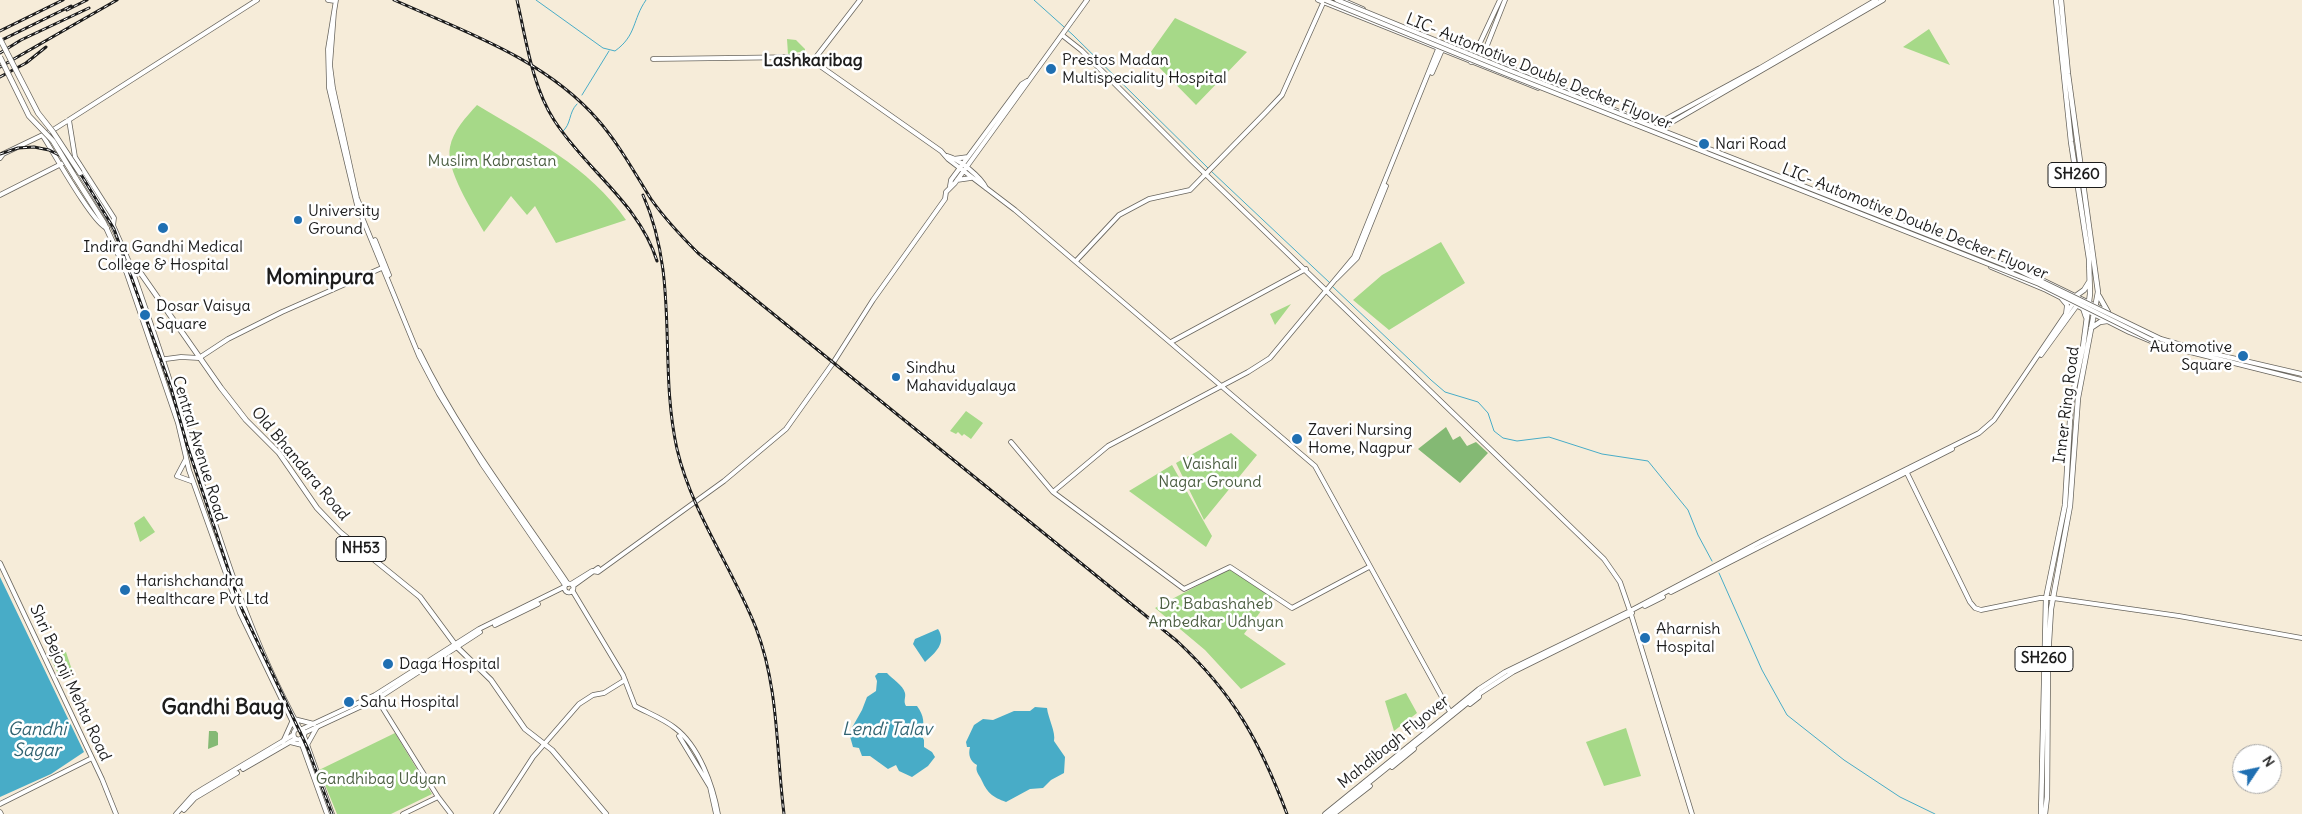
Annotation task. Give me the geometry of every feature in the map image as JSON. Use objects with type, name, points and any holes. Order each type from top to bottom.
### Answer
[{"type":"highway","name":"Inner Ring Road","points":[[2041,814],[2046,598],[2065,505],[2071,404],[2086,324],[2090,276],[2056,0]]},
{"type":"highway","name":"Inner Ring Road","points":[[2045,814],[2047,797],[2048,658],[2053,598],[2070,506],[2078,398],[2098,292],[2068,74],[2061,0]]},
{"type":"highway","name":"NH53","points":[[0,39],[38,113],[53,132],[112,224],[133,266]]},
{"type":"highway","name":"Central Avenue Road","points":[[0,56],[29,116],[53,141],[106,226],[126,271]]},
{"type":"highway","points":[[126,271],[133,266]]},
{"type":"highway","name":"Old Bhandara Road","points":[[133,266],[246,420],[279,453],[316,508],[340,532],[420,597],[456,645],[484,671],[525,729],[552,750],[606,814]]},
{"type":"highway","points":[[2079,297],[2087,286],[2090,276]]},
{"type":"highway","points":[[2075,304],[2087,307],[2098,292]]},
{"type":"highway","points":[[2098,292],[2108,312]]},
{"type":"highway","points":[[2091,328],[2100,322],[2107,321]]},
{"type":"main road","points":[[1,155],[43,136],[257,0]]},
{"type":"main road","points":[[328,0],[336,1],[330,64],[333,88],[357,198],[420,353],[442,393],[485,462],[569,587],[625,681],[634,706],[676,732],[696,758],[712,786],[717,814]]},
{"type":"main road","points":[[813,61],[860,0]]},
{"type":"main road","points":[[950,186],[951,180],[1026,86],[1027,81],[1087,0]]},
{"type":"main road","points":[[1318,0],[1325,1],[1432,46],[1439,52],[1447,52],[1647,130],[1965,256],[2075,304],[2087,307]]},
{"type":"main road","name":"LIC- Automotive Double Decker Flyover","points":[[1337,0],[2020,271],[2162,339],[2202,352],[2302,374]]},
{"type":"main road","points":[[1342,0],[1463,50],[1968,249],[2079,297],[2094,314],[2144,339],[2173,349],[2302,381]]},
{"type":"main road","points":[[1471,62],[1500,0]]},
{"type":"main road","points":[[1479,65],[1504,0]]},
{"type":"main road","points":[[1855,15],[1876,0]]},
{"type":"main road","points":[[1647,130],[1883,0]]},
{"type":"main road","points":[[1076,261],[1119,215],[1149,199],[1190,190],[1282,95],[1325,1]]},
{"type":"main road","name":"LIC- Automotive Double Decker Flyover","points":[[1325,1],[1495,70],[2039,284],[2158,343],[2178,350],[2302,381]]},
{"type":"main road","points":[[1063,33],[1604,559],[1620,582],[1631,612],[1692,814]]},
{"type":"main road","points":[[1463,50],[1474,48],[1480,43]]},
{"type":"main road","points":[[1486,46],[1492,61]]},
{"type":"main road","points":[[1053,492],[1108,446],[1223,386],[1270,358],[1326,289],[1356,257],[1439,52]]},
{"type":"main road","points":[[653,59],[801,57],[813,61],[962,168],[971,172],[986,188]]},
{"type":"main road","points":[[1653,133],[1729,86]]},
{"type":"main road","points":[[69,120],[75,157],[114,218],[112,224]]},
{"type":"main road","points":[[43,136],[97,221],[103,228],[106,226]]},
{"type":"main road","points":[[947,156],[1076,261],[1315,466],[1449,710]]},
{"type":"main road","points":[[0,195],[75,157]]},
{"type":"main road","points":[[953,159],[969,158]]},
{"type":"main road","points":[[969,158],[971,172]]},
{"type":"main road","points":[[942,199],[950,186],[957,180],[962,168]]},
{"type":"main road","points":[[957,180],[972,178]]},
{"type":"main road","points":[[327,814],[305,745],[315,726],[374,696],[479,632],[569,587],[596,569],[598,572],[675,518],[756,456],[786,429],[835,361],[873,300],[945,199],[946,192]]},
{"type":"main road","name":"Central Avenue Road","points":[[133,266],[193,482],[243,622],[293,721],[301,731],[305,745]]},
{"type":"main road","points":[[160,360],[181,357],[199,358],[228,339],[282,312],[384,266]]},
{"type":"main road","points":[[1171,342],[1306,269]]},
{"type":"main road","name":"Central Avenue Road","points":[[126,271],[160,360],[238,596],[293,721]]},
{"type":"main road","points":[[2058,295],[2066,305],[2068,316]]},
{"type":"main road","points":[[1335,813],[1505,672],[1631,612],[1716,566],[1979,433],[1990,424],[2068,316],[2079,297]]},
{"type":"main road","points":[[2068,316],[2077,309],[2096,305],[2146,332],[2173,342],[2302,374]]},
{"type":"main road","points":[[1011,442],[1053,492],[1184,589],[1230,566],[1292,608],[1370,567]]},
{"type":"main road","points":[[186,459],[177,476],[188,478],[193,482]]},
{"type":"main road","points":[[1906,470],[1970,602],[1975,608],[1981,610],[2040,598],[2053,598],[2179,616],[2302,638]]},
{"type":"main road","name":"Shri Bejonji Mehta Road","points":[[0,563],[92,758],[116,814]]},
{"type":"main road","points":[[178,814],[198,792],[290,742],[301,731],[377,699],[437,657]]},
{"type":"main road","points":[[496,814],[533,757],[579,704],[593,695],[604,694],[625,681]]},
{"type":"main road","name":"Mahdibagh Flyover","points":[[1325,814],[1477,694]]},
{"type":"main road","name":"Mahdibagh Flyover","points":[[1330,814],[1477,694]]},
{"type":"main road","points":[[377,699],[438,797],[451,814]]},
{"type":"main road","points":[[283,742],[293,721],[315,726]]},
{"type":"main road","points":[[300,740],[301,731]]},
{"type":"main road","points":[[269,752],[294,737]]},
{"type":"main road","points":[[294,737],[305,745],[332,814]]},
{"type":"main road","points":[[290,742],[305,745]]},
{"type":"main road","points":[[0,804],[92,758]]},
{"type":"main road","points":[[402,814],[438,797]]},
{"type":"green space","points":[[1175,18],[1247,52],[1196,105],[1148,56]]},
{"type":"green space","points":[[1929,29],[1950,65],[1903,47]]},
{"type":"green space","points":[[787,39],[796,40],[805,51],[788,54]]},
{"type":"green space","name":"Muslim Kabrastan","points":[[477,105],[538,141],[577,169],[595,184],[626,220],[556,243],[535,206],[527,215],[511,196],[484,232],[461,190],[450,156],[450,147],[454,135],[464,119]]},
{"type":"green space","points":[[1441,242],[1465,283],[1389,330],[1353,300],[1382,275]]},
{"type":"green space","points":[[1291,304],[1275,325],[1270,314]]},
{"type":"green space","points":[[966,411],[983,423],[971,439],[964,434],[962,436],[958,432],[956,434],[950,431]]},
{"type":"green space","points":[[1446,427],[1453,440],[1460,436],[1467,446],[1476,442],[1488,453],[1460,483],[1418,449]]},
{"type":"green space","name":"Vaishali Nagar Ground","points":[[1231,433],[1257,455],[1204,520],[1176,463]]},
{"type":"green space","points":[[1172,465],[1212,536],[1206,547],[1129,491]]},
{"type":"green space","points":[[144,516],[155,532],[140,542],[134,523]]},
{"type":"green space","name":"Dr. Babashaheb Ambedkar Udhyan","points":[[1231,568],[1272,596],[1244,634],[1286,664],[1241,689],[1205,650],[1155,608]]},
{"type":"green space","points":[[66,652],[72,670],[59,676],[51,659]]},
{"type":"green space","points":[[1406,693],[1417,713],[1394,731],[1385,701]]},
{"type":"green space","points":[[1626,728],[1641,776],[1604,786],[1586,742]]},
{"type":"green space","points":[[209,731],[216,731],[218,733],[218,745],[208,749]]},
{"type":"green space","name":"Gandhibag Udyan","points":[[395,733],[432,794],[391,814],[337,814],[319,770]]},
{"type":"water","name":"Gandhi Sagar","points":[[0,577],[84,752],[51,774],[0,797]]},
{"type":"water","points":[[938,629],[941,639],[939,647],[925,662],[913,644],[915,639]]},
{"type":"water","name":"Lendi Talav","points":[[878,673],[887,673],[900,685],[905,693],[906,706],[917,706],[922,716],[923,726],[921,734],[924,740],[924,747],[932,752],[935,757],[928,766],[912,777],[899,771],[896,765],[888,769],[870,756],[862,756],[859,748],[853,747],[849,733],[867,697],[876,691],[877,681],[875,676]]},
{"type":"water","points":[[1035,707],[1047,708],[1054,733],[1054,741],[1065,757],[1064,773],[1051,780],[1043,788],[1030,789],[1006,802],[994,797],[986,789],[977,771],[977,765],[970,758],[970,747],[967,747],[966,742],[974,725],[983,719],[993,720],[1014,711],[1030,711]]},
{"type":"waterway","points":[[536,0],[603,48],[615,51],[631,33],[646,0]]},
{"type":"waterway","points":[[1034,0],[1073,35],[1208,168]]},
{"type":"waterway","points":[[582,95],[609,51]]},
{"type":"waterway","points":[[562,132],[567,126],[572,111],[577,104]]},
{"type":"waterway","points":[[1211,171],[1330,283]]},
{"type":"waterway","points":[[1332,286],[1445,392],[1478,402],[1488,413],[1494,431],[1503,438],[1517,441],[1549,437],[1602,454],[1648,461],[1688,510],[1698,535],[1712,561]]},
{"type":"waterway","points":[[1719,573],[1762,670],[1787,715],[1844,760],[1900,797],[1935,814]]},
{"type":"railway","points":[[0,31],[63,0]]},
{"type":"railway","points":[[67,10],[87,0]]},
{"type":"railway","points":[[0,67],[117,0]]},
{"type":"railway","points":[[394,0],[503,49],[554,80],[598,120],[626,158],[651,199],[679,234],[698,253],[1177,641],[1214,680],[1243,720],[1266,764],[1287,814]]},
{"type":"railway","points":[[517,0],[535,77],[546,107],[567,138],[625,204],[638,222],[649,240],[657,261]]},
{"type":"railway","points":[[1329,0],[1473,59],[2029,278],[2141,334],[2183,350],[2251,366]]},
{"type":"railway","points":[[0,41],[71,6]]},
{"type":"railway","points":[[0,53],[21,40],[89,8]]},
{"type":"railway","points":[[0,77],[26,63],[46,47]]},
{"type":"railway","points":[[0,154],[18,148],[34,147],[49,150],[63,157],[82,176],[114,229],[171,388],[187,445],[240,605],[308,749],[332,814]]},
{"type":"railway","points":[[643,195],[654,227],[661,258],[667,321],[669,385],[677,449],[692,495],[736,583],[756,628],[763,651],[769,674],[776,720],[784,814]]},
{"type":"place","name":"Prestos Madan Multispeciality Hospital","points":[[1051,69]]},
{"type":"place","name":"Nari Road","points":[[1704,144]]},
{"type":"place","name":"University Ground","points":[[298,220]]},
{"type":"place","name":"Indira Gandhi Medical College & Hospital","points":[[163,228]]},
{"type":"place","name":"Dosar Vaisya Square","points":[[145,315]]},
{"type":"place","name":"Automotive Square","points":[[2243,356]]},
{"type":"place","name":"Sindhu Mahavidyalaya","points":[[896,377]]},
{"type":"place","name":"Zaveri Nursing Home, Nagpur","points":[[1297,439]]},
{"type":"place","name":"Harishchandra Healthcare Pvt Ltd","points":[[125,590]]},
{"type":"place","name":"Aharnish Hospital","points":[[1645,638]]},
{"type":"place","name":"Daga Hospital","points":[[388,664]]},
{"type":"place","name":"Sahu Hospital","points":[[349,702]]},
{"type":"district","name":"Lashkaribag","points":[[813,61]]},
{"type":"district","name":"Mominpura","points":[[320,278]]},
{"type":"district","name":"Gandhi Baug","points":[[223,708]]}]
